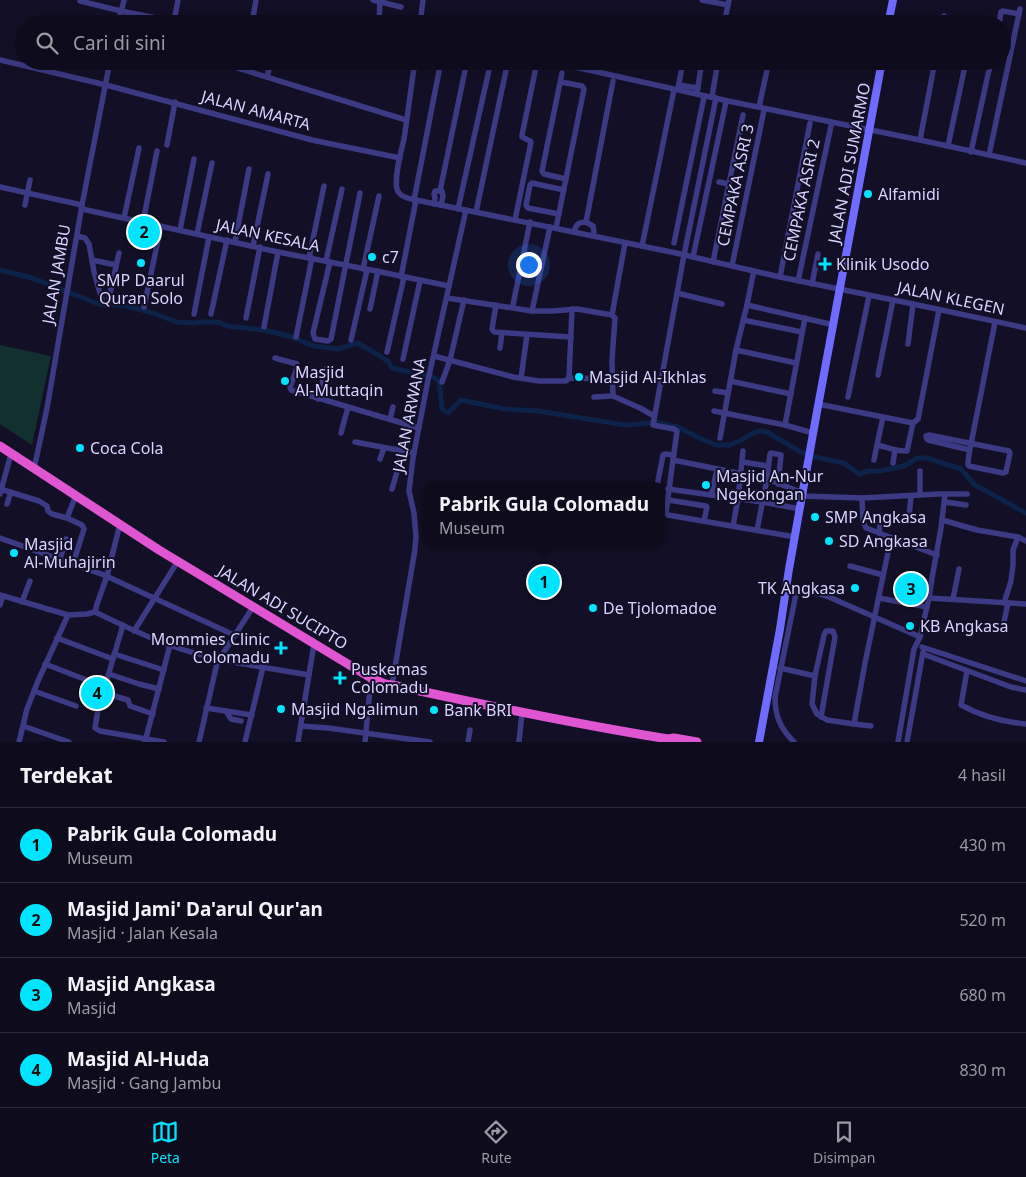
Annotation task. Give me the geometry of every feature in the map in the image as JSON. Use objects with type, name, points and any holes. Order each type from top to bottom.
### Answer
[{"type":"highway","name":"JALAN ADI SUCIPTO","points":[[0,446],[138,537],[314,644],[385,684],[618,731],[670,740],[674,738],[697,742]]},
{"type":"main road","name":"JALAN ADI SUMARMO","points":[[759,742],[818,404],[880,70]]},
{"type":"street","points":[[121,15],[124,0]]},
{"type":"street","points":[[173,15],[178,0]]},
{"type":"street","points":[[254,15],[256,0]]},
{"type":"street","points":[[421,15],[423,0]]},
{"type":"street","points":[[702,0],[728,2],[726,15]]},
{"type":"street","points":[[80,1],[140,15]]},
{"type":"street","points":[[378,15],[377,1],[401,7]]},
{"type":"street","points":[[1000,15],[1002,11],[1020,12],[1011,54]]},
{"type":"street","name":"JALAN AMARTA","points":[[0,60],[15,64]]},
{"type":"street","name":"JALAN AMARTA","points":[[42,70],[175,102],[312,140],[400,158]]},
{"type":"street","name":"JALAN JAMBU","points":[[34,469],[108,70]]},
{"type":"street","points":[[244,70],[406,120]]},
{"type":"street","points":[[267,77],[269,70]]},
{"type":"street","points":[[413,70],[397,190],[403,196],[415,200]]},
{"type":"street","points":[[388,352],[439,70]]},
{"type":"street","points":[[438,205],[444,196],[440,191],[465,70]]},
{"type":"street","points":[[458,209],[488,70]]},
{"type":"street","points":[[476,212],[506,70]]},
{"type":"street","points":[[515,220],[531,142],[522,137],[522,135],[535,70]]},
{"type":"street","points":[[591,70],[697,91],[714,98],[1026,162]]},
{"type":"street","points":[[642,246],[681,70]]},
{"type":"street","points":[[697,91],[700,70]]},
{"type":"street","points":[[717,70],[714,98],[653,425],[677,431],[666,513],[668,515],[795,537]]},
{"type":"street","name":"CEMPAKA ASRI 3","points":[[732,266],[768,70]]},
{"type":"street","points":[[920,140],[933,70]]},
{"type":"street","points":[[948,146],[964,70]]},
{"type":"street","points":[[971,152],[989,70]]},
{"type":"street","points":[[989,155],[1007,70]]},
{"type":"street","points":[[562,73],[542,171],[544,174],[566,179]]},
{"type":"street","points":[[586,222],[613,80]]},
{"type":"street","points":[[532,311],[553,227],[559,214],[584,89],[582,86],[561,82]]},
{"type":"street","points":[[676,253],[674,243],[704,97]]},
{"type":"street","points":[[167,144],[175,102]]},
{"type":"street","points":[[693,258],[726,102]]},
{"type":"street","points":[[713,262],[743,115]]},
{"type":"street","points":[[780,277],[810,123]]},
{"type":"street","name":"CEMPAKA ASRI 2","points":[[798,281],[831,126]]},
{"type":"street","points":[[124,218],[139,148]]},
{"type":"street","points":[[143,222],[157,151]]},
{"type":"street","points":[[180,230],[194,159]]},
{"type":"street","points":[[197,234],[212,163]]},
{"type":"street","points":[[235,242],[249,170]]},
{"type":"street","points":[[253,246],[268,174]]},
{"type":"street","points":[[25,205],[30,180]]},
{"type":"street","points":[[719,182],[729,184]]},
{"type":"street","points":[[559,214],[528,208],[526,205],[530,185],[532,183],[564,190]]},
{"type":"street","points":[[296,337],[324,186]]},
{"type":"street","name":"JALAN KESALA","points":[[0,187],[124,218],[278,252],[449,286]]},
{"type":"street","points":[[342,189],[314,333],[315,339],[327,341],[331,339],[360,193]]},
{"type":"street","points":[[351,340],[379,196]]},
{"type":"street","name":"JALAN KLEGEN","points":[[415,200],[530,222],[840,290],[1026,328]]},
{"type":"street","name":"JALAN ARWANA","points":[[392,685],[415,549],[415,519],[409,491],[414,454],[428,380],[466,210]]},
{"type":"street","points":[[513,305],[530,222]]},
{"type":"street","points":[[574,232],[578,223],[586,222],[593,226],[593,236]]},
{"type":"street","points":[[144,307],[162,226]]},
{"type":"street","points":[[77,236],[81,236],[89,244],[102,300]]},
{"type":"street","points":[[194,314],[210,237]]},
{"type":"street","points":[[211,314],[227,240]]},
{"type":"street","points":[[613,396],[612,360],[616,325],[615,318],[612,315],[625,243]]},
{"type":"street","points":[[668,251],[674,243]]},
{"type":"street","points":[[246,318],[260,247]]},
{"type":"street","points":[[264,328],[278,252]]},
{"type":"street","points":[[109,298],[119,253]]},
{"type":"street","points":[[812,284],[818,254]]},
{"type":"street","points":[[92,260],[116,265]]},
{"type":"street","points":[[370,309],[378,271]]},
{"type":"street","points":[[720,438],[752,274]]},
{"type":"street","points":[[403,359],[420,281]]},
{"type":"street","points":[[677,293],[722,304]]},
{"type":"street","points":[[848,397],[869,296]]},
{"type":"street","points":[[446,298],[532,311],[572,309],[612,315]]},
{"type":"street","points":[[442,382],[450,360],[464,300]]},
{"type":"street","points":[[878,375],[893,300]]},
{"type":"street","points":[[908,344],[914,304]]},
{"type":"street","points":[[496,305],[492,330],[494,332],[571,337]]},
{"type":"street","points":[[747,306],[834,324]]},
{"type":"street","points":[[569,378],[572,309]]},
{"type":"street","points":[[876,445],[907,451],[914,423],[918,419],[939,310]]},
{"type":"street","points":[[785,425],[805,318]]},
{"type":"street","points":[[743,320],[802,332]]},
{"type":"street","points":[[970,450],[926,438],[929,435],[971,444],[1009,451],[1006,472],[969,466],[968,463],[971,444],[995,322]]},
{"type":"street","points":[[500,348],[502,333]]},
{"type":"street","points":[[521,378],[526,335]]},
{"type":"street","points":[[736,350],[796,363]]},
{"type":"street","points":[[434,356],[539,381],[566,381],[569,378],[613,379]]},
{"type":"street","points":[[275,358],[297,364],[290,387],[291,390],[419,428]]},
{"type":"street","points":[[318,399],[326,369]]},
{"type":"street","points":[[730,381],[791,394]]},
{"type":"street","points":[[715,391],[728,393]]},
{"type":"street","points":[[594,397],[613,396],[640,408],[654,417]]},
{"type":"street","points":[[818,404],[914,423]]},
{"type":"street","points":[[341,433],[348,407]]},
{"type":"street","points":[[390,419],[393,407]]},
{"type":"street","points":[[714,411],[813,432]]},
{"type":"street","points":[[874,460],[883,417]]},
{"type":"street","points":[[355,442],[414,454]]},
{"type":"street","points":[[380,459],[384,448]]},
{"type":"street","points":[[893,463],[895,450]]},
{"type":"street","points":[[392,489],[403,451]]},
{"type":"street","points":[[733,526],[743,451]]},
{"type":"street","points":[[11,454],[0,491],[11,492],[44,504],[50,513],[82,525],[84,530],[73,564]]},
{"type":"street","points":[[658,482],[665,454],[717,470],[767,479],[803,495],[862,498],[967,494]]},
{"type":"street","points":[[757,530],[770,454],[780,454],[778,484]]},
{"type":"street","points":[[743,462],[768,466]]},
{"type":"street","points":[[711,494],[717,470]]},
{"type":"street","points":[[920,472],[920,495]]},
{"type":"street","points":[[668,489],[800,509]]},
{"type":"street","points":[[7,504],[11,492]]},
{"type":"street","points":[[907,742],[923,654],[920,641],[937,555],[945,494]]},
{"type":"street","points":[[67,518],[76,495]]},
{"type":"street","points":[[909,517],[911,496]]},
{"type":"street","points":[[862,498],[864,525],[866,528],[937,555]]},
{"type":"street","points":[[668,500],[706,506],[704,521]]},
{"type":"street","points":[[945,502],[966,505]]},
{"type":"street","points":[[878,533],[881,517]]},
{"type":"street","points":[[942,520],[977,530],[1018,537],[1026,542]]},
{"type":"street","points":[[95,612],[96,604],[107,576],[120,524]]},
{"type":"street","points":[[1002,631],[1011,581],[1013,550],[1018,537]]},
{"type":"street","points":[[0,538],[107,576],[234,635]]},
{"type":"street","points":[[854,724],[891,538]]},
{"type":"street","points":[[60,559],[66,539]]},
{"type":"street","points":[[134,631],[178,561]]},
{"type":"street","points":[[850,566],[883,575]]},
{"type":"street","points":[[953,599],[959,570]]},
{"type":"street","points":[[22,602],[30,581]]},
{"type":"street","points":[[787,587],[829,597],[875,617],[920,641],[1026,680]]},
{"type":"street","points":[[794,742],[782,728],[775,710],[775,691],[796,589]]},
{"type":"street","points":[[0,605],[1,596],[68,615],[95,612],[134,631],[170,645],[218,659],[309,674]]},
{"type":"street","points":[[879,598],[927,607]]},
{"type":"street","points":[[929,598],[1026,604]]},
{"type":"street","points":[[199,742],[218,659],[253,606]]},
{"type":"street","points":[[19,742],[34,691],[68,615]]},
{"type":"street","points":[[123,625],[94,727],[100,732],[146,741],[164,742]]},
{"type":"street","points":[[822,717],[835,637],[831,630],[825,632],[811,702],[817,714],[822,717],[827,720],[871,726]]},
{"type":"street","points":[[57,638],[164,670]]},
{"type":"street","points":[[898,742],[914,649],[920,641]]},
{"type":"street","points":[[298,742],[314,644]]},
{"type":"street","points":[[146,741],[170,645]]},
{"type":"street","points":[[923,654],[1011,687],[1026,690]]},
{"type":"street","points":[[45,664],[128,700],[130,706],[153,714]]},
{"type":"street","points":[[245,742],[263,667]]},
{"type":"street","points":[[780,668],[815,676]]},
{"type":"street","points":[[967,671],[961,705],[984,715],[1026,724]]},
{"type":"street","points":[[109,674],[159,689]]},
{"type":"street","points":[[365,742],[372,678]]},
{"type":"street","points":[[34,691],[76,706]]},
{"type":"street","points":[[206,708],[252,715]]},
{"type":"street","points":[[226,711],[231,719],[241,721]]},
{"type":"street","points":[[519,742],[522,713]]},
{"type":"street","points":[[23,726],[69,742]]},
{"type":"street","points":[[301,726],[430,742]]},
{"type":"street","points":[[468,742],[470,730]]},
{"type":"green space","points":[[0,345],[51,356],[32,445],[0,424]]},
{"type":"waterway","points":[[0,270],[32,278],[96,303],[121,305],[150,312],[177,322],[218,322],[227,326],[264,330],[289,336],[314,346],[338,349],[358,343],[388,361],[392,368],[433,377],[439,381],[442,409],[448,413],[461,400],[505,409],[538,411],[625,425],[655,422],[678,427],[716,445],[729,445],[759,431],[767,432],[799,451],[814,457],[844,463],[859,474],[904,466],[917,458],[927,458],[961,469],[975,485],[1026,513]]},
{"type":"place","name":"Alfamidi","points":[[868,194]]},
{"type":"place","name":"Masjid Jami' Da'arul Qur'an","points":[[144,232]]},
{"type":"place","name":"c7","points":[[372,257]]},
{"type":"place","name":"SMP Daarul Quran Solo","points":[[141,263]]},
{"type":"place","name":"Klinik Usodo","points":[[825,264]]},
{"type":"place","name":"Masjid Al-Ikhlas","points":[[579,377]]},
{"type":"place","name":"Masjid Al-Muttaqin","points":[[285,381]]},
{"type":"place","name":"Coca Cola","points":[[80,448]]},
{"type":"place","name":"Masjid An-Nur Ngekongan","points":[[706,485]]},
{"type":"place","name":"SMP Angkasa","points":[[815,517]]},
{"type":"place","name":"SD Angkasa","points":[[829,541]]},
{"type":"place","name":"Masjid Al-Muhajirin","points":[[14,553]]},
{"type":"place","name":"Pabrik Gula Colomadu","points":[[544,582]]},
{"type":"place","name":"TK Angkasa","points":[[855,588]]},
{"type":"place","name":"Masjid Angkasa","points":[[911,589]]},
{"type":"place","name":"De Tjolomadoe","points":[[593,608]]},
{"type":"place","name":"KB Angkasa","points":[[910,626]]},
{"type":"place","name":"Mommies Clinic Colomadu","points":[[281,648]]},
{"type":"place","name":"Puskemas Colomadu","points":[[340,678]]},
{"type":"place","name":"Masjid Al-Huda","points":[[97,693]]},
{"type":"place","name":"Masjid Ngalimun","points":[[281,709]]},
{"type":"place","name":"Bank BRI","points":[[434,710]]}]
